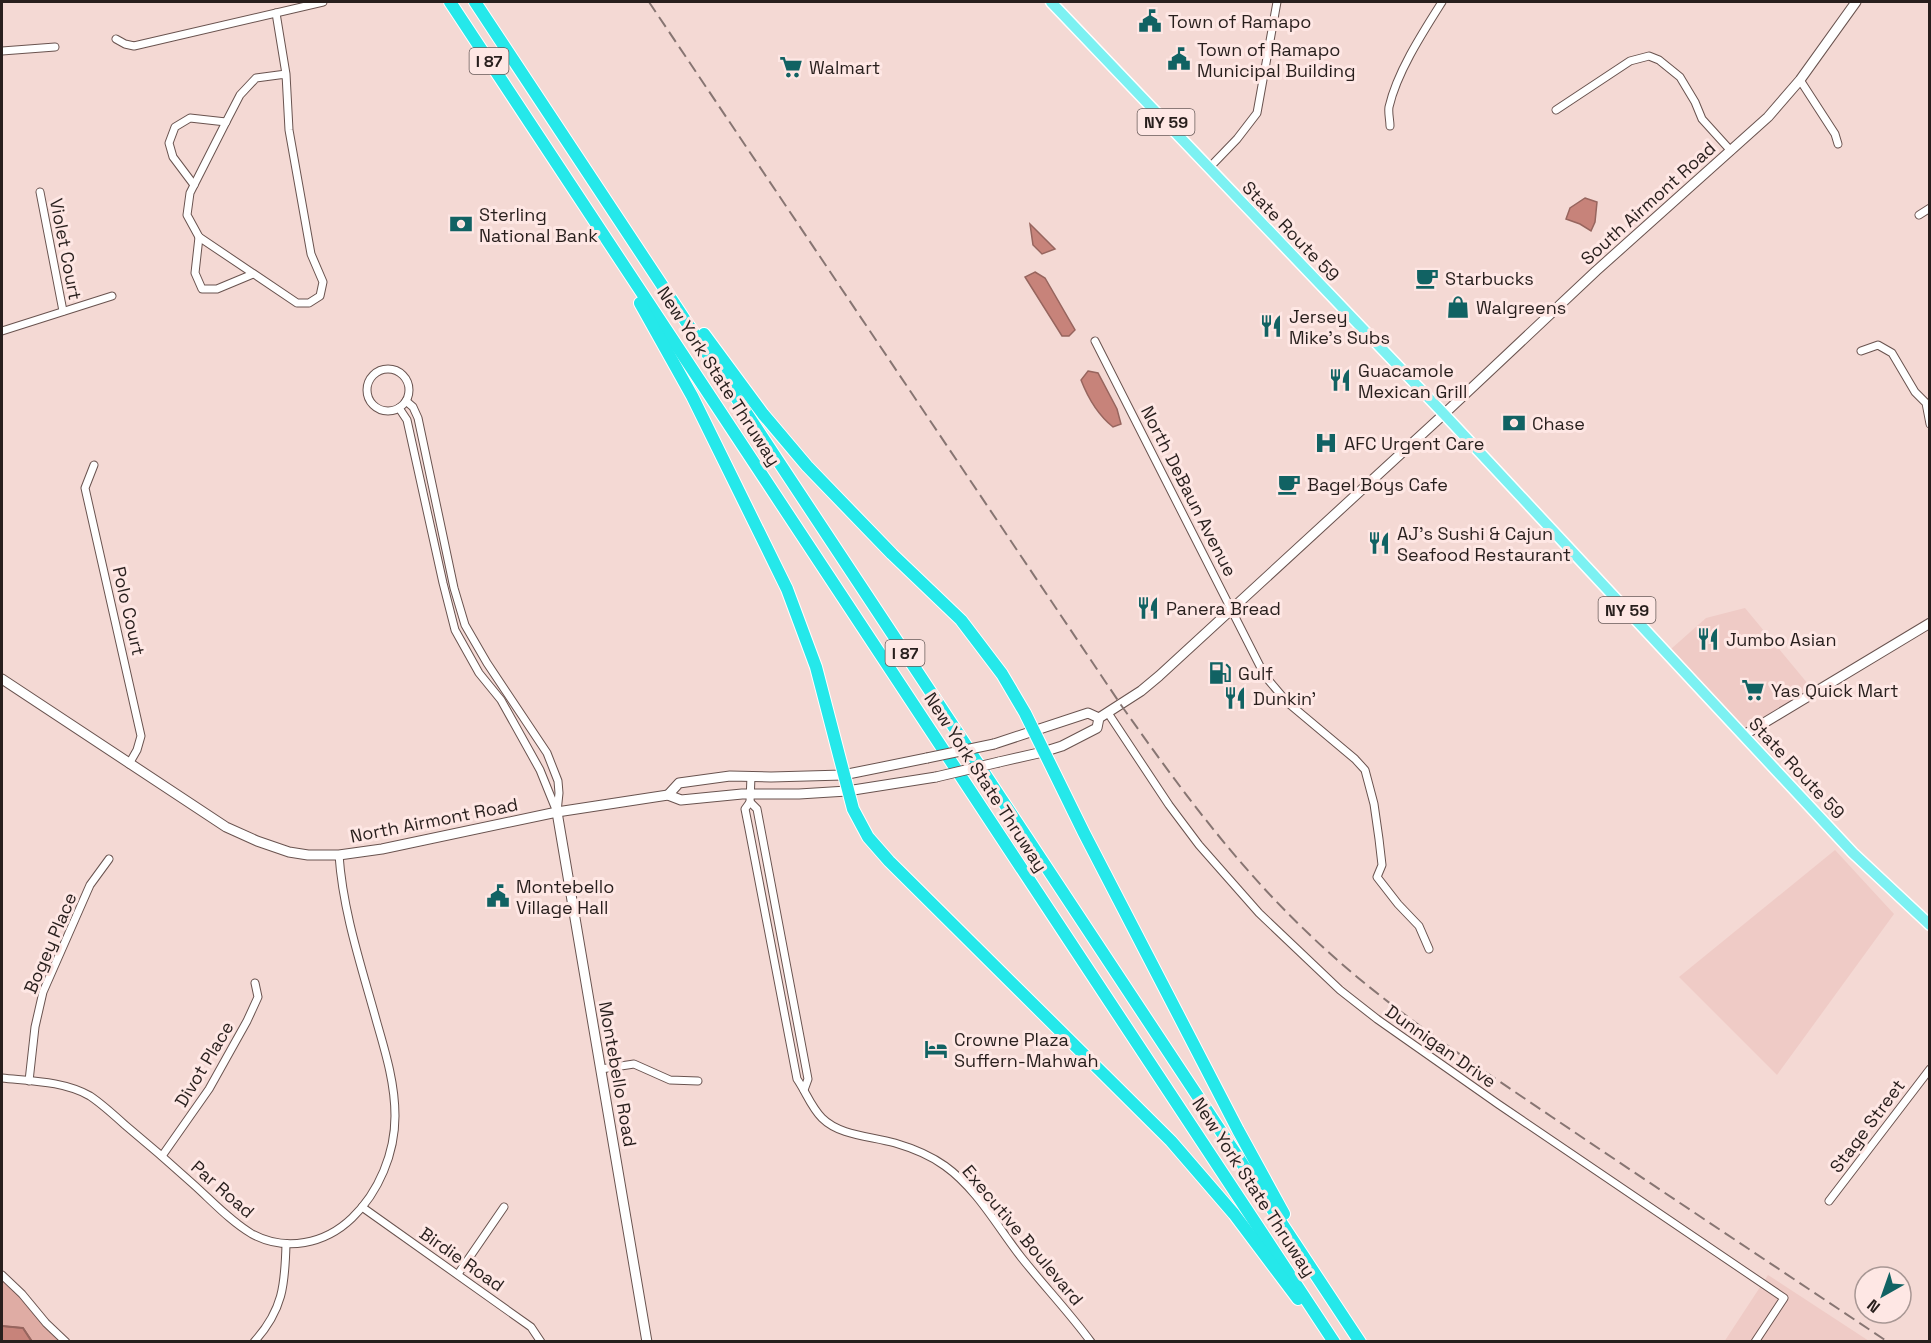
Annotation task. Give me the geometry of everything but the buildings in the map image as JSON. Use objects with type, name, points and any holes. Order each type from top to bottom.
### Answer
[{"type":"highway","name":"New York State Thruway","points":[[450,2],[1335,1341]]},
{"type":"highway","name":"New York State Thruway","points":[[475,2],[1360,1341]]},
{"type":"highway","points":[[601,192],[738,380],[784,439],[839,500],[974,636],[1013,692],[1238,1130],[1335,1304]]},
{"type":"highway","points":[[583,203],[692,396],[787,589],[816,667],[832,721],[847,791],[860,824],[878,849],[1178,1149],[1234,1214],[1329,1341]]},
{"type":"main road","name":"State Route 59","points":[[1051,2],[1444,414],[1853,853],[1929,925]]},
{"type":"street","points":[[116,39],[134,46],[323,2]]},
{"type":"street","points":[[1209,168],[1257,113],[1277,2]]},
{"type":"street","points":[[1390,126],[1388,109],[1401,75],[1442,2]]},
{"type":"street","name":"South Airmont Road","points":[[1444,414],[1596,271],[1768,117],[1800,80],[1856,2]]},
{"type":"street","points":[[276,13],[286,74],[289,132],[311,254],[323,282],[320,296],[309,303],[297,303],[199,237],[187,215],[190,193],[240,95],[256,78],[286,74]]},
{"type":"street","points":[[2,51],[55,47]]},
{"type":"street","points":[[1556,110],[1630,61],[1649,56],[1659,60],[1680,77],[1702,119],[1731,151]]},
{"type":"street","points":[[1800,80],[1835,134],[1838,144]]},
{"type":"street","points":[[195,185],[173,157],[169,143],[175,128],[190,118],[226,122]]},
{"type":"street","name":"Violet Court","points":[[40,192],[63,311]]},
{"type":"street","points":[[1919,215],[1929,208]]},
{"type":"street","points":[[199,237],[195,273],[202,289],[217,289],[253,274]]},
{"type":"street","points":[[2,331],[112,296]]},
{"type":"street","name":"North DeBaun Avenue","points":[[1095,341],[1265,676],[1287,702],[1365,770],[1374,804],[1382,865],[1377,877],[1419,926],[1429,949]]},
{"type":"street","points":[[1861,351],[1878,345],[1892,353],[1915,392],[1928,402],[1929,424]]},
{"type":"street","points":[[389,368],[403,375],[409,387],[406,401],[399,408],[386,411],[373,405],[368,395],[367,385],[374,374],[389,368]]},
{"type":"street","points":[[406,401],[413,407],[418,418],[454,588],[466,627],[487,663],[547,753],[558,781],[557,812]]},
{"type":"street","points":[[399,408],[407,420],[455,630],[479,673],[501,700],[540,770],[557,812]]},
{"type":"street","name":"North Airmont Road","points":[[2,679],[226,827],[289,852],[308,855],[339,855],[382,849],[557,812],[668,795],[681,800],[750,798],[847,791],[936,777],[1043,752],[1062,746],[1097,728],[1104,715],[1159,676],[1444,414]]},
{"type":"street","name":"Polo Court","points":[[94,465],[85,488],[141,736],[137,750],[129,764]]},
{"type":"street","points":[[424,496],[434,494]]},
{"type":"street","points":[[1744,735],[1929,623]]},
{"type":"street","points":[[455,630],[466,627]]},
{"type":"street","points":[[501,700],[509,694]]},
{"type":"street","name":"North Airmont Road","points":[[668,795],[679,783],[730,776],[843,775],[994,744],[1088,713],[1104,715]]},
{"type":"street","name":"Dunnigan Drive","points":[[1104,715],[1199,845],[1259,913],[1340,990],[1377,1019],[1498,1104],[1784,1298],[1755,1341]]},
{"type":"street","name":"Executive Boulevard","points":[[751,776],[750,798],[745,809],[797,1079],[811,1104],[823,1119],[834,1127],[921,1152],[956,1175],[1091,1341]]},
{"type":"street","points":[[750,798],[757,809],[808,1078],[804,1090]]},
{"type":"street","name":"Montebello Road","points":[[557,812],[647,1341]]},
{"type":"street","name":"Par Road","points":[[2,1078],[70,1088],[88,1095],[162,1156],[237,1223],[253,1234],[286,1244],[323,1238],[339,1229],[362,1207],[385,1168],[391,1152],[395,1118],[391,1070],[344,900],[339,855]]},
{"type":"street","name":"Bogey Place","points":[[29,1081],[35,1027],[43,992],[90,885],[110,859]]},
{"type":"street","name":"Divot Place","points":[[162,1156],[209,1089],[247,1021],[258,997],[255,983]]},
{"type":"street","points":[[601,1069],[633,1064],[670,1080],[698,1081]]},
{"type":"street","name":"Stage Street","points":[[1829,1201],[1929,1069]]},
{"type":"street","name":"Birdie Road","points":[[362,1207],[531,1327],[541,1341]]},
{"type":"street","points":[[458,1274],[504,1207]]},
{"type":"street","points":[[254,1341],[269,1326],[283,1293],[286,1274],[286,1244]]},
{"type":"street","points":[[2,1275],[22,1294],[46,1323],[66,1341]]},
{"type":"shaded area","points":[[1585,198],[1597,202],[1595,222],[1591,231],[1566,219],[1570,208]]},
{"type":"shaded area","points":[[1030,224],[1055,249],[1042,254],[1033,245]]},
{"type":"shaded area","points":[[1035,272],[1045,278],[1075,330],[1069,336],[1062,336],[1025,277]]},
{"type":"shaded area","points":[[1088,371],[1098,373],[1117,409],[1121,424],[1113,427],[1094,406],[1081,380]]},
{"type":"shaded area","points":[[1745,608],[1813,690],[1746,730],[1671,649],[1706,618]]},
{"type":"shaded area","points":[[1835,850],[1894,914],[1777,1075],[1679,977]]},
{"type":"shaded area","points":[[2,1275],[66,1341],[2,1341]]},
{"type":"shaded area","points":[[1768,1275],[1869,1341],[1724,1342]]},
{"type":"shaded area","points":[[2,1326],[23,1328],[32,1341],[2,1341]]},
{"type":"waterway","points":[[2,1326],[23,1328],[32,1342]]},
{"type":"railway","points":[[649,2],[1121,705],[1187,795],[1257,881],[1338,961],[1427,1031],[1888,1342]]},
{"type":"place","name":"Town of Ramapo","points":[[1150,21]]},
{"type":"place","name":"Town of Ramapo Municipal Building","points":[[1179,59]]},
{"type":"place","name":"Walmart","points":[[791,67]]},
{"type":"place","name":"Sterling National Bank","points":[[461,224]]},
{"type":"place","name":"Starbucks","points":[[1427,278]]},
{"type":"place","name":"Walgreens","points":[[1458,307]]},
{"type":"place","name":"Jersey Mike's Subs","points":[[1271,326]]},
{"type":"place","name":"Guacamole Mexican Grill","points":[[1340,380]]},
{"type":"place","name":"Chase","points":[[1514,423]]},
{"type":"place","name":"AFC Urgent Care","points":[[1326,443]]},
{"type":"place","name":"Bagel Boys Cafe","points":[[1289,484]]},
{"type":"place","name":"AJ's Sushi & Cajun Seafood Restaurant","points":[[1379,543]]},
{"type":"place","name":"Panera Bread","points":[[1148,608]]},
{"type":"place","name":"Jumbo Asian","points":[[1708,639]]},
{"type":"place","name":"Gulf","points":[[1220,673]]},
{"type":"place","name":"Yas Quick Mart","points":[[1753,690]]},
{"type":"place","name":"Dunkin'","points":[[1235,698]]},
{"type":"place","name":"Montebello Village Hall","points":[[498,896]]},
{"type":"place","name":"Crowne Plaza Suffern-Mahwah","points":[[936,1049]]}]
